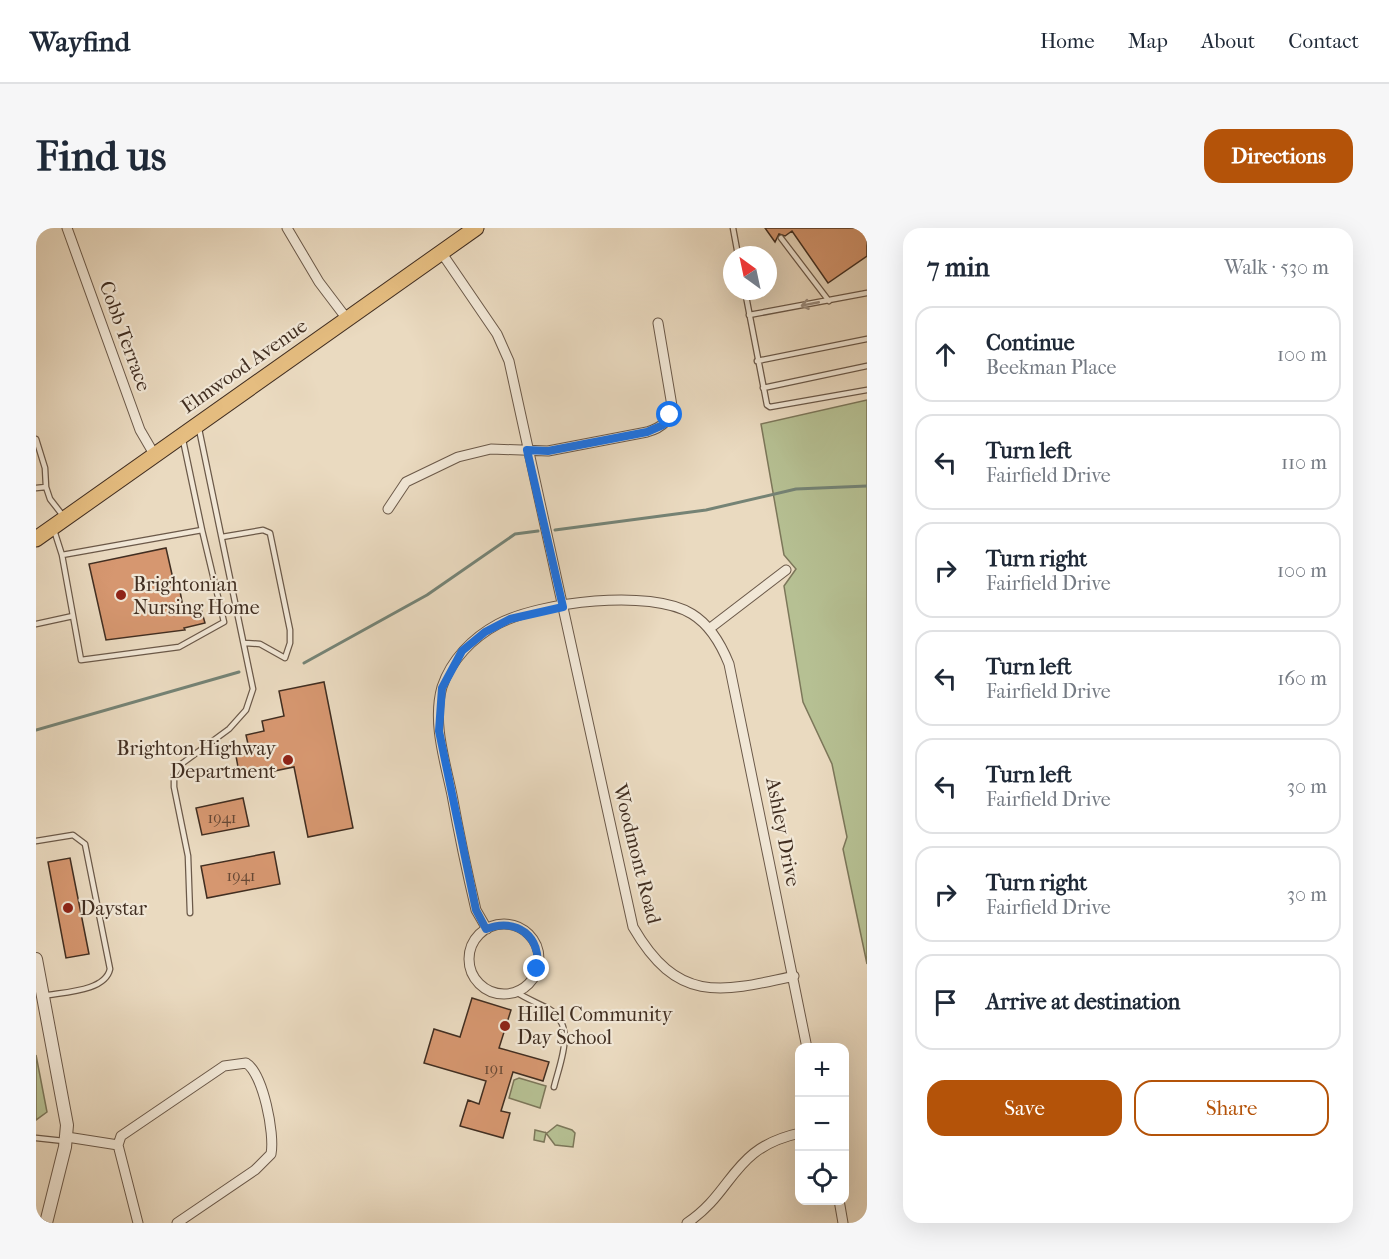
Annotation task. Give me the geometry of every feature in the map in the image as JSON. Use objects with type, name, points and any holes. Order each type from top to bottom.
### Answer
[{"type":"main road","name":"Elmwood Avenue","points":[[36,539],[476,228]]},
{"type":"street","name":"Cobb Terrace","points":[[67,228],[140,430],[154,454]]},
{"type":"street","points":[[287,228],[319,282],[347,319]]},
{"type":"street","name":"Woodmont Road","points":[[441,252],[486,316],[504,348],[514,377],[527,450],[633,927],[646,949],[662,967],[704,989],[738,988],[794,976]]},
{"type":"street","points":[[388,508],[406,482],[458,457],[491,449],[548,451],[647,432],[663,425],[670,415],[672,406],[658,323]]},
{"type":"street","points":[[709,629],[786,570]]},
{"type":"street","name":"Ashley Drive","points":[[486,929],[476,910],[465,864],[439,731],[442,688],[462,651],[485,632],[510,619],[563,607],[621,599],[657,600],[692,614],[709,629],[724,651],[733,678],[806,1043]]},
{"type":"street","points":[[496,925],[517,926],[526,932],[537,949],[539,959],[533,979],[516,992],[494,992],[475,979],[470,969],[471,946],[486,929],[496,925]]},
{"type":"street","points":[[36,960],[66,1111],[66,1139],[46,1223]]},
{"type":"street","points":[[138,1223],[118,1145],[122,1136],[129,1129],[224,1066],[241,1062],[255,1070],[271,1129],[272,1154],[255,1170],[177,1223]]},
{"type":"street","points":[[687,1223],[711,1204],[727,1179],[751,1154],[774,1140],[795,1134]]},
{"type":"street","points":[[66,1139],[118,1145]]},
{"type":"street","points":[[840,1205],[843,1223]]},
{"type":"lane","points":[[733,228],[736,246]]},
{"type":"lane","points":[[781,238],[829,301]]},
{"type":"lane","points":[[749,315],[867,293]]},
{"type":"lane","points":[[746,300],[763,388],[770,407],[867,390]]},
{"type":"lane","points":[[758,361],[867,339]]},
{"type":"lane","points":[[763,388],[867,366]]},
{"type":"lane","points":[[190,913],[188,856],[174,787],[174,775],[180,765],[229,729],[246,710],[253,690],[245,643],[197,424]]},
{"type":"lane","points":[[36,439],[45,468],[46,487],[59,523],[62,555],[81,660],[179,647],[224,622],[182,435]]},
{"type":"lane","points":[[36,488],[46,487]]},
{"type":"lane","points":[[62,555],[202,530]]},
{"type":"lane","points":[[222,537],[263,530],[270,533],[290,630],[290,643],[285,658],[260,644],[245,643]]},
{"type":"lane","points":[[36,624],[73,616]]},
{"type":"lane","points":[[36,841],[74,835],[85,844],[110,969],[108,977],[98,984],[43,996]]},
{"type":"lane","points":[[516,992],[531,1002],[548,1008],[562,1022],[564,1045],[554,1087]]},
{"type":"lane","points":[[36,1138],[66,1139]]},
{"type":"green space","points":[[867,400],[867,964],[843,849],[847,837],[832,764],[803,702],[784,586],[796,569],[784,555],[761,424]]},
{"type":"green space","points":[[36,1055],[47,1112],[36,1120]]},
{"type":"green space","points":[[519,1078],[546,1086],[540,1108],[509,1098],[514,1080]]},
{"type":"green space","points":[[557,1125],[575,1133],[573,1147],[555,1145],[546,1133],[544,1142],[534,1140],[535,1130],[547,1133]]},
{"type":"building","points":[[765,228],[860,228],[867,238],[867,256],[828,283],[792,231],[785,236],[779,234],[775,242]]},
{"type":"building","name":"Brightonian Nursing Home","points":[[166,548],[176,592],[180,591],[184,613],[201,609],[205,623],[184,628],[185,630],[106,640],[89,564]]},
{"type":"building","name":"Brighton Highway Department","points":[[324,682],[353,828],[308,837],[294,767],[240,778],[236,756],[250,753],[246,735],[264,731],[262,721],[284,716],[279,691]]},
{"type":"building","name":"Brighton Highway Department","points":[[243,798],[249,826],[202,835],[196,808]]},
{"type":"building","points":[[274,852],[280,884],[207,898],[201,866]]},
{"type":"building","name":"Daystar","points":[[70,858],[89,954],[66,958],[48,862]]},
{"type":"building","points":[[472,998],[511,1010],[499,1048],[549,1062],[543,1081],[513,1072],[501,1111],[510,1113],[503,1138],[460,1126],[468,1100],[479,1104],[486,1081],[424,1063],[434,1029],[460,1037]]},
{"type":"waterway","points":[[555,530],[706,510],[796,489],[867,486]]},
{"type":"waterway","points":[[304,663],[427,595],[515,534],[538,531]]},
{"type":"waterway","points":[[36,730],[239,672]]},
{"type":"place","name":"Brightonian Nursing Home","points":[[121,595]]},
{"type":"place","name":"Brighton Highway Department","points":[[288,760]]},
{"type":"place","name":"Daystar","points":[[68,908]]},
{"type":"place","name":"Hillel Community Day School","points":[[505,1026]]},
{"type":"route","points":[[537,969],[539,959],[537,949],[533,939],[526,932],[517,926],[507,924],[486,929],[476,910],[439,731],[438,717],[442,688],[462,651],[485,632],[498,624],[525,614],[563,607],[527,450],[548,451],[647,432],[663,425],[670,415]]}]
